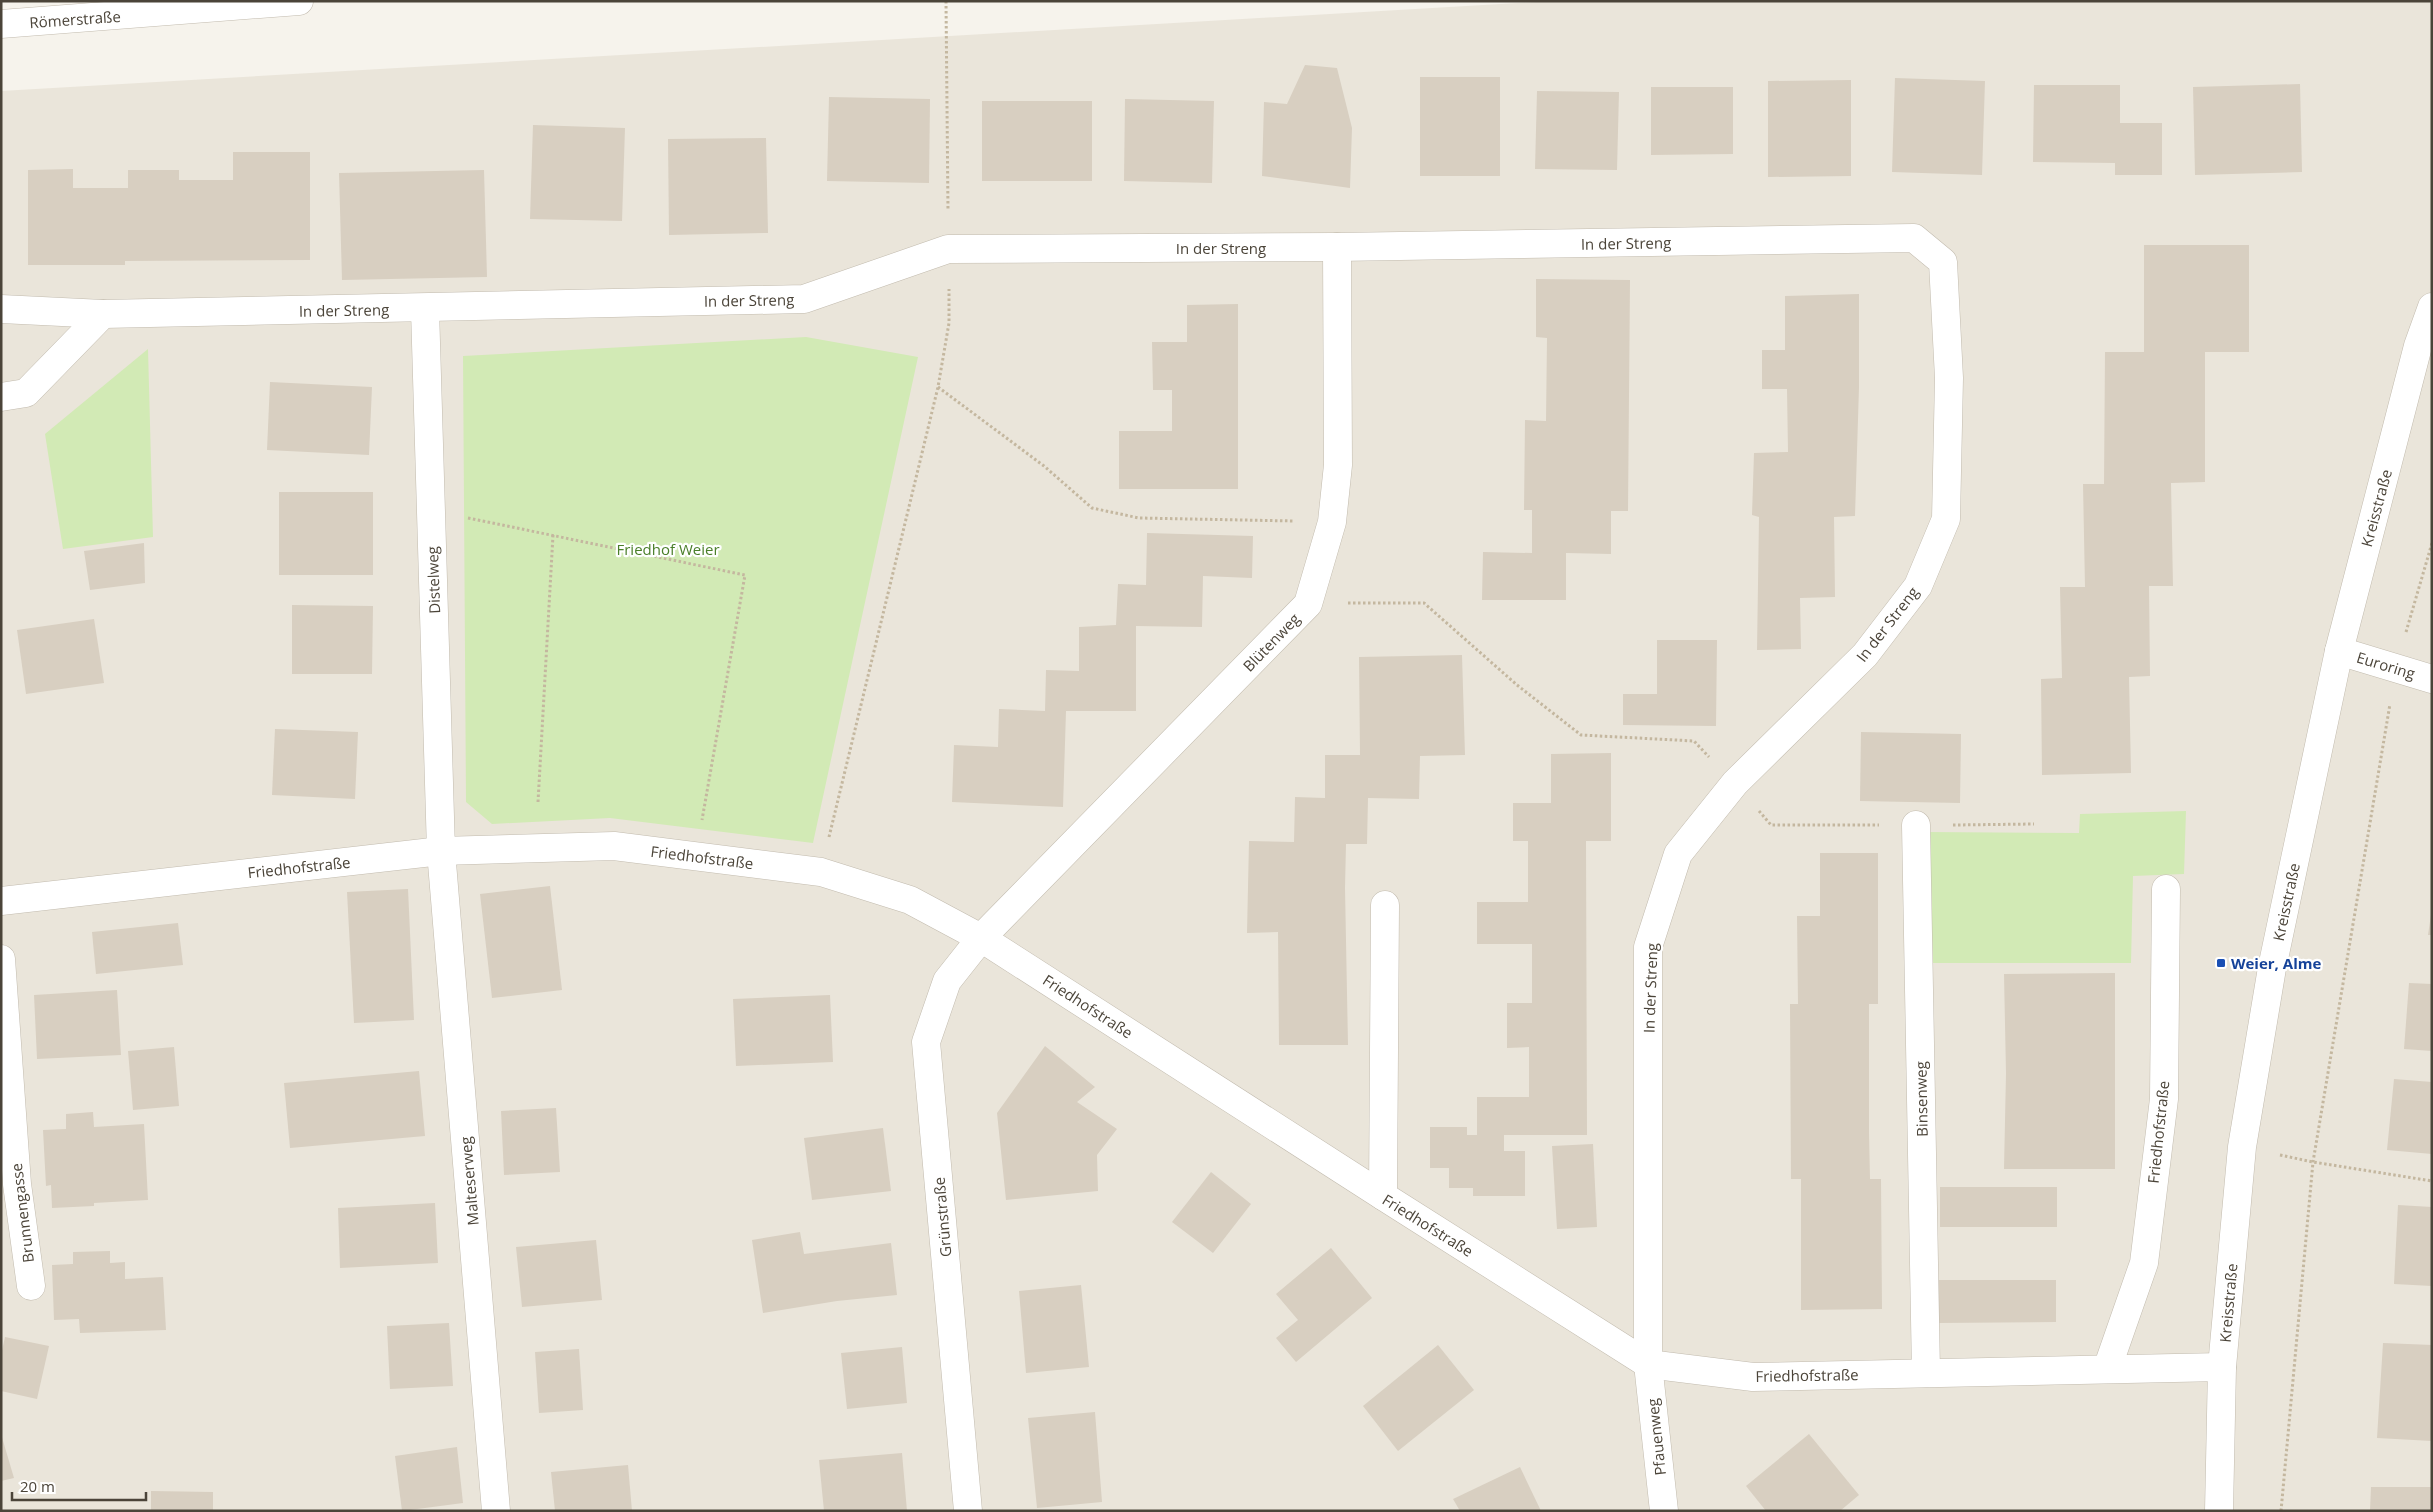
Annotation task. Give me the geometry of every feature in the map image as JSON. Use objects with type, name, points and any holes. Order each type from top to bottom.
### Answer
[{"type":"street","name":"Römerstraße","points":[[1,24],[299,1]]},
{"type":"street","name":"In der Streng","points":[[1,309],[103,314],[425,309],[804,299],[948,249],[1337,248],[1914,238],[1943,262],[1949,378],[1946,519],[1918,586],[1865,655],[1735,783],[1678,854],[1648,947],[1648,1364]]},
{"type":"street","name":"Blütenweg","points":[[982,938],[1308,604],[1332,522],[1338,465],[1337,248]]},
{"type":"street","name":"Kreisstraße","points":[[2219,1511],[2222,1367],[2242,1146],[2272,968],[2339,651],[2418,346],[2432,307]]},
{"type":"street","name":"Distelweg","points":[[425,309],[441,851]]},
{"type":"street","points":[[1,397],[26,394],[103,314]]},
{"type":"street","name":"Euroring","points":[[2339,651],[2432,678]]},
{"type":"street","name":"Binsenweg","points":[[1916,825],[1926,1373]]},
{"type":"street","name":"Friedhofstraße","points":[[1,901],[441,851],[614,846],[821,872],[910,900],[982,938],[1648,1364],[1754,1377],[2222,1367]]},
{"type":"street","name":"Malteserweg","points":[[441,851],[496,1511]]},
{"type":"street","name":"Friedhofstraße","points":[[2107,1369],[2144,1263],[2164,1099],[2166,889]]},
{"type":"street","points":[[1383,1196],[1385,905]]},
{"type":"street","name":"Grünstraße","points":[[968,1511],[926,1042],[947,981],[982,938]]},
{"type":"street","name":"Brunnengasse","points":[[1,959],[17,1184],[31,1286]]},
{"type":"street","name":"Pfauenweg","points":[[1648,1364],[1664,1511]]},
{"type":"path","points":[[821,872],[938,386],[949,323],[946,1]]},
{"type":"path","points":[[938,386],[1044,466],[1092,508],[1139,518],[1332,522]]},
{"type":"path","points":[[431,509],[746,575],[696,856]]},
{"type":"path","points":[[538,802],[553,535]]},
{"type":"path","points":[[2281,1511],[2313,1162],[2396,668],[2432,543]]},
{"type":"path","points":[[1308,604],[1424,603],[1518,685],[1582,735],[1694,741],[1735,783],[1771,825],[2034,824]]},
{"type":"path","points":[[2242,1146],[2313,1162],[2432,1181]]},
{"type":"shaded area","points":[[1554,1],[2432,1],[2432,1511],[1,1511],[1,91]]},
{"type":"green space","name":"Friedhof Weier","points":[[806,337],[918,357],[813,843],[610,818],[492,824],[466,802],[463,356]]},
{"type":"green space","points":[[148,349],[153,537],[63,549],[45,434]]},
{"type":"green space","points":[[2186,811],[2184,874],[2133,876],[2131,963],[1928,963],[1925,832],[2079,833],[2080,814]]},
{"type":"building","points":[[1305,65],[1337,68],[1352,128],[1350,188],[1262,176],[1264,102],[1287,104]]},
{"type":"building","points":[[1420,77],[1500,77],[1500,176],[1420,176]]},
{"type":"building","points":[[1895,78],[1985,81],[1982,175],[1892,172]]},
{"type":"building","points":[[1851,80],[1851,176],[1768,177],[1768,81]]},
{"type":"building","points":[[2300,84],[2302,172],[2195,175],[2193,87]]},
{"type":"building","points":[[2034,85],[2120,85],[2120,123],[2162,123],[2162,175],[2115,175],[2115,163],[2033,162]]},
{"type":"building","points":[[1651,87],[1733,87],[1733,154],[1651,155]]},
{"type":"building","points":[[1537,91],[1619,92],[1617,170],[1535,169]]},
{"type":"building","points":[[829,97],[930,99],[929,183],[827,181]]},
{"type":"building","points":[[1125,99],[1214,101],[1212,183],[1124,181]]},
{"type":"building","points":[[982,101],[1092,101],[1092,181],[982,181]]},
{"type":"building","points":[[533,125],[625,128],[622,221],[530,219]]},
{"type":"building","points":[[766,138],[768,233],[669,235],[668,139]]},
{"type":"building","points":[[233,152],[310,152],[310,260],[125,261],[125,265],[28,265],[28,170],[73,169],[73,188],[128,188],[128,170],[179,170],[179,180],[233,180]]},
{"type":"building","points":[[484,170],[487,277],[342,280],[339,173]]},
{"type":"building","points":[[2144,245],[2249,245],[2249,352],[2205,352],[2205,482],[2171,483],[2173,586],[2149,586],[2150,676],[2129,677],[2131,773],[2042,775],[2041,679],[2062,678],[2060,587],[2085,587],[2083,484],[2104,484],[2105,352],[2144,352]]},
{"type":"building","points":[[1536,279],[1630,280],[1628,511],[1611,511],[1611,554],[1566,553],[1566,600],[1482,600],[1483,552],[1532,553],[1532,510],[1524,510],[1525,420],[1546,421],[1547,338],[1536,337]]},
{"type":"building","points":[[1859,294],[1859,387],[1855,516],[1834,517],[1835,597],[1800,598],[1801,649],[1757,650],[1759,517],[1752,515],[1754,453],[1788,452],[1787,389],[1762,389],[1762,350],[1785,350],[1785,296]]},
{"type":"building","points":[[1238,304],[1238,489],[1119,489],[1119,431],[1172,431],[1172,390],[1153,390],[1152,342],[1187,342],[1187,305]]},
{"type":"building","points":[[270,382],[372,387],[369,455],[267,450]]},
{"type":"building","points":[[279,492],[373,492],[373,575],[279,575]]},
{"type":"building","points":[[1147,533],[1253,536],[1252,578],[1203,576],[1202,627],[1136,626],[1136,711],[1066,711],[1063,807],[952,802],[954,745],[998,747],[999,709],[1045,711],[1046,670],[1079,671],[1079,627],[1116,625],[1118,584],[1146,585]]},
{"type":"building","points":[[144,543],[145,583],[90,590],[84,551]]},
{"type":"building","points":[[292,605],[373,606],[372,674],[292,674]]},
{"type":"building","points":[[94,619],[104,683],[26,694],[17,630]]},
{"type":"building","points":[[1657,640],[1717,640],[1716,726],[1623,725],[1623,694],[1657,694]]},
{"type":"building","points":[[1462,655],[1465,755],[1420,756],[1419,799],[1368,798],[1367,844],[1346,844],[1348,1045],[1279,1045],[1278,932],[1247,933],[1249,841],[1294,842],[1295,797],[1325,798],[1325,755],[1360,755],[1359,657]]},
{"type":"building","points":[[275,729],[358,732],[355,799],[272,795]]},
{"type":"building","points":[[1861,732],[1961,734],[1960,803],[1860,801]]},
{"type":"building","points":[[1611,753],[1611,841],[1586,841],[1587,1135],[1504,1135],[1504,1151],[1525,1151],[1525,1196],[1473,1196],[1473,1188],[1449,1188],[1449,1168],[1430,1168],[1430,1127],[1467,1127],[1467,1135],[1477,1135],[1477,1097],[1529,1097],[1529,1047],[1507,1048],[1507,1003],[1532,1003],[1532,944],[1477,944],[1477,902],[1528,902],[1528,841],[1513,841],[1513,803],[1551,803],[1551,754]]},
{"type":"building","points":[[1820,853],[1878,853],[1878,1004],[1869,1004],[1869,1133],[1870,1179],[1881,1179],[1882,1309],[1801,1310],[1801,1179],[1791,1179],[1790,1004],[1798,1004],[1797,916],[1820,916]]},
{"type":"building","points":[[550,886],[562,990],[492,998],[480,894]]},
{"type":"building","points":[[408,889],[414,1020],[354,1023],[347,892]]},
{"type":"building","points":[[2431,915],[2432,935],[2428,935]]},
{"type":"building","points":[[178,923],[183,965],[96,974],[92,932]]},
{"type":"building","points":[[2115,973],[2115,1169],[2004,1169],[2006,1073],[2004,974]]},
{"type":"building","points":[[2409,983],[2432,984],[2432,1051],[2404,1049]]},
{"type":"building","points":[[117,990],[121,1055],[37,1059],[34,995]]},
{"type":"building","points":[[830,995],[833,1062],[736,1066],[733,999]]},
{"type":"building","points":[[1045,1046],[1095,1087],[1077,1102],[1117,1129],[1097,1155],[1098,1191],[1006,1200],[997,1113]]},
{"type":"building","points":[[174,1047],[179,1106],[133,1110],[128,1051]]},
{"type":"building","points":[[419,1071],[425,1136],[290,1148],[284,1083]]},
{"type":"building","points":[[2394,1079],[2432,1082],[2432,1154],[2387,1150]]},
{"type":"building","points":[[556,1108],[560,1172],[504,1175],[501,1111]]},
{"type":"building","points":[[93,1112],[94,1127],[144,1124],[148,1200],[52,1208],[51,1185],[46,1186],[43,1130],[66,1129],[66,1114]]},
{"type":"building","points":[[883,1128],[891,1191],[812,1200],[804,1138]]},
{"type":"building","points":[[1593,1144],[1597,1227],[1557,1229],[1552,1146]]},
{"type":"building","points":[[1211,1172],[1251,1204],[1213,1253],[1172,1222]]},
{"type":"building","points":[[1940,1187],[2057,1187],[2057,1227],[1940,1227]]},
{"type":"building","points":[[435,1203],[438,1263],[340,1268],[338,1208]]},
{"type":"building","points":[[2398,1205],[2432,1207],[2432,1286],[2394,1284]]},
{"type":"building","points":[[800,1232],[804,1254],[891,1243],[897,1295],[837,1301],[763,1313],[752,1240]]},
{"type":"building","points":[[596,1240],[602,1300],[522,1307],[516,1247]]},
{"type":"building","points":[[1331,1248],[1372,1298],[1296,1362],[1276,1338],[1298,1320],[1276,1294]]},
{"type":"building","points":[[110,1251],[110,1263],[125,1262],[125,1279],[163,1277],[166,1330],[80,1333],[79,1319],[54,1320],[52,1265],[73,1264],[73,1252]]},
{"type":"building","points":[[1937,1280],[2056,1280],[2056,1322],[1937,1323]]},
{"type":"building","points":[[1081,1285],[1089,1367],[1026,1373],[1019,1291]]},
{"type":"building","points":[[449,1323],[453,1386],[390,1389],[387,1326]]},
{"type":"building","points":[[5,1337],[49,1346],[37,1399],[1,1391],[1,1355]]},
{"type":"building","points":[[2383,1343],[2432,1345],[2432,1441],[2377,1438]]},
{"type":"building","points":[[1438,1345],[1474,1390],[1398,1451],[1363,1406]]},
{"type":"building","points":[[902,1347],[907,1403],[847,1409],[841,1353]]},
{"type":"building","points":[[579,1349],[583,1410],[539,1413],[535,1352]]},
{"type":"building","points":[[1095,1412],[1102,1502],[1037,1508],[1028,1418]]},
{"type":"building","points":[[1,1434],[14,1478],[1,1481]]},
{"type":"building","points":[[1809,1434],[1859,1495],[1840,1511],[1766,1511],[1746,1486]]},
{"type":"building","points":[[457,1447],[463,1503],[402,1511],[395,1456]]},
{"type":"building","points":[[902,1453],[907,1511],[824,1511],[819,1460]]},
{"type":"building","points":[[628,1465],[632,1511],[555,1511],[551,1472]]},
{"type":"building","points":[[1520,1467],[1541,1511],[1460,1511],[1453,1499]]},
{"type":"building","points":[[2371,1487],[2432,1487],[2432,1511],[2370,1511]]},
{"type":"building","points":[[151,1491],[213,1492],[213,1511],[151,1511]]},
{"type":"place","name":"Weier, Alme","points":[[2221,963]]}]
